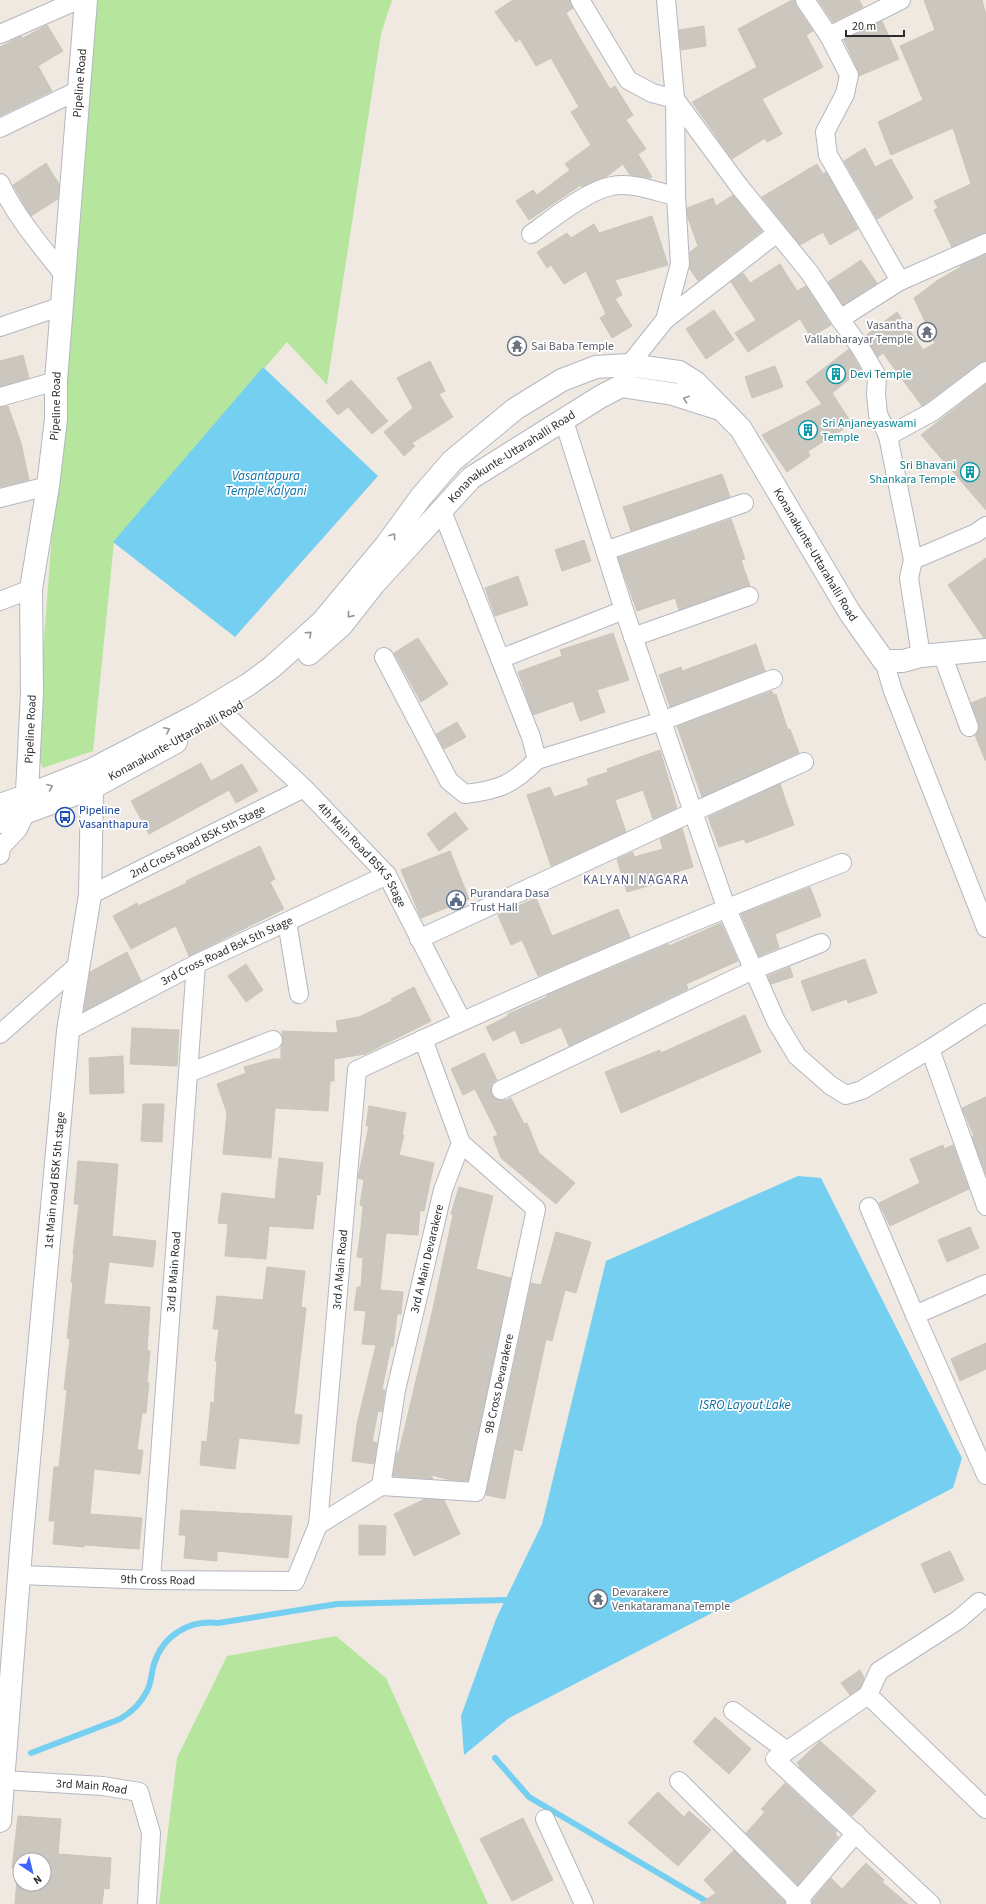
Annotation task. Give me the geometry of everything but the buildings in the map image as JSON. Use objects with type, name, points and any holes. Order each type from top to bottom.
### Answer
[{"type":"main road","name":"Pipeline Road","points":[[26,804],[32,693],[31,589],[48,486],[56,419],[56,382],[86,0]]},
{"type":"main road","name":"Konanakunte-Uttarahalli Road","points":[[220,710],[272,667],[319,625],[386,544],[421,497],[452,461],[516,409],[562,380],[596,368],[629,365],[679,372],[695,382],[741,429],[850,613],[884,661]]},
{"type":"main road","name":"Konanakunte-Uttarahalli Road","points":[[220,710],[254,697],[316,648],[341,626],[374,584],[472,478],[621,386]]},
{"type":"main road","points":[[621,386],[673,394],[724,410]]},
{"type":"main road","points":[[452,461],[472,478]]},
{"type":"main road","points":[[884,661],[903,661],[932,655],[986,650]]},
{"type":"main road","points":[[0,822],[26,804],[91,779],[220,710]]},
{"type":"main road","name":"1st Main road BSK 5th stage","points":[[0,1821],[68,1030],[90,895],[91,779]]},
{"type":"main road","points":[[0,805],[26,804]]},
{"type":"street","points":[[0,34],[78,0]]},
{"type":"street","points":[[580,0],[628,80],[652,93],[675,100],[739,186],[810,272],[860,347],[876,376],[878,414],[888,436],[912,560],[910,578],[932,655],[969,727]]},
{"type":"street","points":[[665,320],[680,264],[676,196],[675,100],[666,0]]},
{"type":"street","points":[[805,0],[829,36],[849,75],[846,94],[825,132],[828,155],[900,281]]},
{"type":"street","points":[[829,36],[883,4],[901,0]]},
{"type":"street","points":[[0,128],[79,90]]},
{"type":"street","points":[[0,183],[7,198],[32,235],[64,275]]},
{"type":"street","points":[[531,234],[594,193],[613,186],[637,187],[676,196]]},
{"type":"street","points":[[621,386],[629,365],[665,320],[777,233]]},
{"type":"street","points":[[840,319],[900,281],[986,243]]},
{"type":"street","points":[[0,327],[62,306]]},
{"type":"street","points":[[888,436],[932,412],[986,371]]},
{"type":"street","points":[[0,397],[56,382]]},
{"type":"street","points":[[564,421],[624,610],[726,907],[776,1021],[797,1056],[830,1085],[846,1095],[862,1090],[986,1013]]},
{"type":"street","points":[[0,498],[48,486]]},
{"type":"street","points":[[605,551],[744,503]]},
{"type":"street","points":[[442,511],[531,737],[537,760]]},
{"type":"street","points":[[912,560],[976,533],[986,526]]},
{"type":"street","points":[[0,600],[31,589]]},
{"type":"street","points":[[633,637],[749,596]]},
{"type":"street","points":[[500,658],[624,610]]},
{"type":"street","points":[[384,657],[450,781],[465,794],[492,791],[521,776],[537,760],[662,721],[773,679]]},
{"type":"street","points":[[884,661],[893,691],[986,928]]},
{"type":"street","name":"4th Main Road BSK 5 Stage","points":[[220,710],[304,788],[388,875],[419,939],[462,1021]]},
{"type":"street","points":[[419,939],[804,762]]},
{"type":"street","name":"2nd Cross Road BSK 5th Stage","points":[[90,895],[304,788]]},
{"type":"street","points":[[0,855],[2,848],[18,829],[26,804]]},
{"type":"street","name":"3rd A Main Road","points":[[295,1581],[318,1525],[357,1070],[462,1021],[726,907],[842,863]]},
{"type":"street","name":"3rd Cross Road Bsk 5th Stage","points":[[68,1030],[196,964],[388,875]]},
{"type":"street","points":[[287,922],[299,994]]},
{"type":"street","points":[[501,1090],[753,970],[821,943]]},
{"type":"street","points":[[0,1034],[79,964]]},
{"type":"street","name":"3rd B Main Road","points":[[151,1580],[196,964]]},
{"type":"street","points":[[423,1039],[461,1143]]},
{"type":"street","points":[[188,1073],[272,1040]]},
{"type":"street","points":[[930,1049],[986,1206]]},
{"type":"street","name":"9B Cross Devarakere","points":[[381,1486],[476,1492],[536,1209],[461,1143]]},
{"type":"street","name":"3rd A Main Devarakere","points":[[381,1486],[396,1390],[443,1190],[461,1143]]},
{"type":"street","points":[[869,1207],[986,1475]]},
{"type":"street","points":[[916,1315],[986,1284]]},
{"type":"street","points":[[318,1525],[381,1486]]},
{"type":"street","name":"9th Cross Road","points":[[20,1575],[151,1580],[295,1581]]},
{"type":"street","points":[[959,1607],[982,1601]]},
{"type":"street","points":[[931,1904],[775,1759],[868,1695],[879,1671],[958,1620],[982,1601]]},
{"type":"street","points":[[868,1695],[986,1809]]},
{"type":"street","points":[[733,1711],[787,1751]]},
{"type":"street","name":"3rd Main Road","points":[[3,1780],[103,1786],[139,1792],[151,1833],[147,1904]]},
{"type":"street","points":[[679,1781],[798,1903],[856,1833]]},
{"type":"street","points":[[545,1819],[584,1904]]},
{"type":"green space","points":[[93,0],[392,0],[381,34],[327,385],[287,342],[114,542],[93,751],[43,768],[35,755]]},
{"type":"green space","points":[[336,1636],[386,1678],[488,1904],[159,1904],[177,1758],[227,1656]]},
{"type":"water","name":"Vasantapura Temple Kalyani","points":[[263,367],[378,476],[235,637],[113,542]]},
{"type":"water","name":"ISRO Layout Lake","points":[[798,1176],[821,1178],[962,1458],[953,1488],[509,1718],[464,1755],[461,1716],[496,1619],[542,1524],[606,1261]]},
{"type":"waterway","points":[[31,1753],[120,1719],[136,1707],[145,1695],[150,1684],[154,1664],[158,1654],[171,1637],[187,1627],[197,1624],[218,1623],[337,1604],[505,1600]]},
{"type":"waterway","points":[[495,1758],[529,1797],[711,1904]]},
{"type":"place","name":"Vasantha Vallabharayar Temple","points":[[927,332]]},
{"type":"place","name":"Sai Baba Temple","points":[[517,346]]},
{"type":"place","name":"Devi Temple","points":[[836,374]]},
{"type":"place","name":"Sri Anjaneyaswami Temple","points":[[808,430]]},
{"type":"place","name":"Sri Bhavani Shankara Temple","points":[[970,472]]},
{"type":"place","name":"Pipeline Vasanthapura","points":[[65,817]]},
{"type":"place","name":"Purandara Dasa Trust Hall","points":[[456,900]]},
{"type":"place","name":"Devarakere Venkataramana Temple","points":[[598,1599]]},
{"type":"district","name":"KALYANI NAGARA","points":[[636,880]]}]
